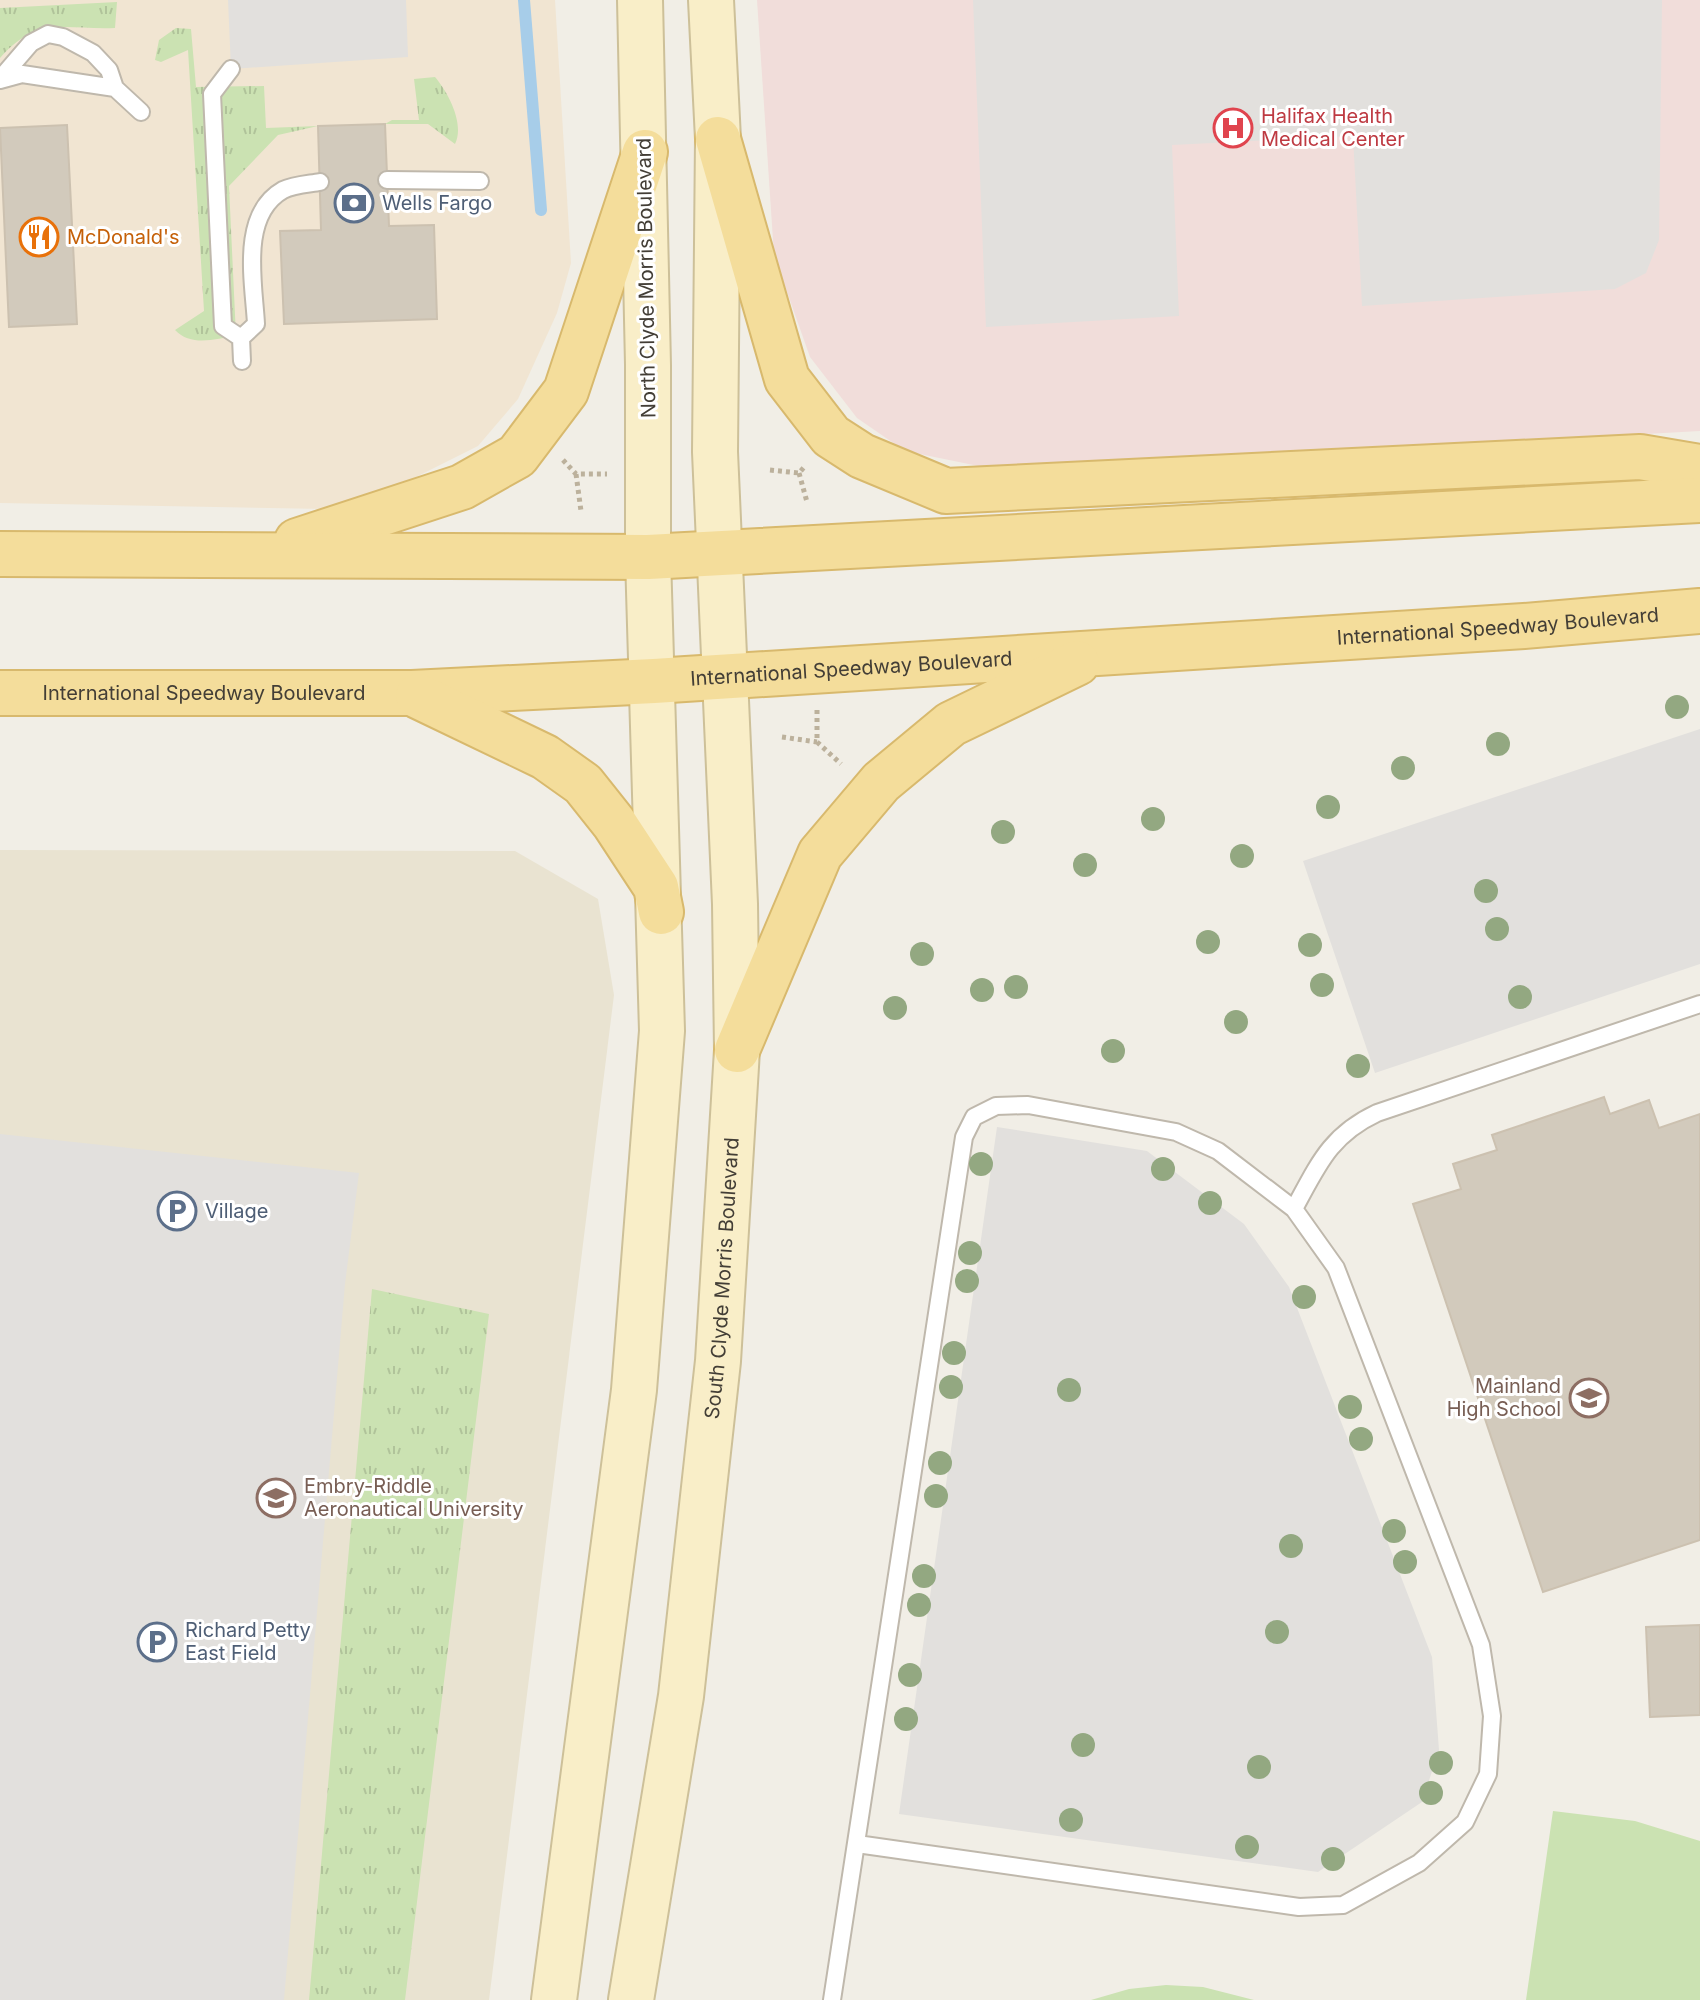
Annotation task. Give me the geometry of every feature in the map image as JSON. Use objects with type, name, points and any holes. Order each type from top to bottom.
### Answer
[{"type":"main road","name":"North Clyde Morris Boulevard","points":[[640,0],[645,152],[648,557]]},
{"type":"main road","points":[[711,0],[718,139],[715,452],[719,551]]},
{"type":"main road","points":[[718,139],[787,379],[831,436],[862,456],[946,491],[1640,457],[1700,467]]},
{"type":"main road","points":[[263,553],[462,487],[517,456],[566,391],[645,152]]},
{"type":"main road","points":[[0,554],[648,557],[1700,500]]},
{"type":"main road","name":"South Clyde Morris Boulevard","points":[[631,2000],[681,1696],[710,1437],[718,1361],[737,1050],[726,675],[719,551]]},
{"type":"main road","points":[[554,2000],[634,1390],[662,1031],[661,912],[648,557]]},
{"type":"main road","name":"International Speedway Boulevard","points":[[0,693],[412,693],[1098,653],[1700,611]]},
{"type":"main road","points":[[737,1050],[820,854],[881,782],[951,724],[1098,653]]},
{"type":"main road","points":[[412,693],[545,757],[583,784],[614,823],[656,887],[661,912]]},
{"type":"lane","points":[[0,80],[31,43],[48,34],[63,37],[93,53],[109,70],[115,88],[141,112]]},
{"type":"lane","points":[[231,69],[212,94],[223,326],[241,338]]},
{"type":"lane","points":[[0,80],[22,74],[115,88]]},
{"type":"lane","points":[[387,180],[480,181]]},
{"type":"lane","points":[[242,361],[241,338],[256,324],[252,243],[264,210],[284,190],[320,182]]},
{"type":"lane","points":[[1294,1209],[1327,1149],[1350,1126],[1377,1113],[1700,1004]]},
{"type":"lane","points":[[832,2000],[964,1137],[974,1117],[996,1106],[1028,1105],[1176,1132],[1218,1151],[1294,1209],[1336,1268],[1481,1645],[1492,1716],[1488,1774],[1465,1822],[1419,1863],[1343,1905],[1299,1907],[857,1844]]},
{"type":"path","points":[[799,473],[813,454]]},
{"type":"path","points":[[558,455],[576,474],[581,511]]},
{"type":"path","points":[[770,470],[799,473]]},
{"type":"path","points":[[799,473],[807,502]]},
{"type":"path","points":[[576,474],[617,474]]},
{"type":"path","points":[[817,709],[817,742]]},
{"type":"path","points":[[782,737],[817,742],[841,764]]},
{"type":"shaded area","points":[[0,0],[555,0],[571,263],[557,313],[518,399],[478,446],[408,481],[327,509],[0,503]]},
{"type":"shaded area","points":[[228,0],[406,0],[408,57],[231,69]]},
{"type":"shaded area","name":"Halifax Health Medical Center","points":[[757,0],[1700,0],[1700,431],[998,470],[905,451],[857,418],[810,357],[774,255]]},
{"type":"shaded area","points":[[973,0],[1662,0],[1659,240],[1646,273],[1615,289],[1362,306],[1353,136],[1172,145],[1179,316],[986,327]]},
{"type":"shaded area","points":[[1700,729],[1700,964],[1375,1073],[1303,861]]},
{"type":"shaded area","name":"Embry-Riddle Aeronautical University","points":[[0,850],[515,851],[598,899],[614,995],[489,2000],[0,2000]]},
{"type":"shaded area","points":[[997,1127],[1147,1151],[1244,1224],[1289,1287],[1432,1657],[1439,1750],[1422,1802],[1318,1872],[899,1814]]},
{"type":"shaded area","name":"Richard Petty East Field","points":[[0,1134],[359,1173],[345,1284],[284,2000],[0,2000]]},
{"type":"green space","points":[[117,2],[115,28],[39,30],[14,44],[0,58],[0,8]]},
{"type":"green space","points":[[176,28],[191,29],[196,87],[264,86],[266,128],[318,126],[278,135],[229,186],[236,336],[212,340],[188,339],[175,330],[204,311],[188,50],[161,62],[155,60],[159,40]]},
{"type":"green space","points":[[435,77],[450,100],[456,118],[458,136],[455,144],[428,124],[385,124],[392,120],[419,120],[414,79]]},
{"type":"green space","points":[[372,1289],[489,1314],[405,2000],[309,2000]]},
{"type":"green space","points":[[1553,1811],[1635,1821],[1700,1841],[1700,2000],[1526,2000]]},
{"type":"green space","points":[[1166,1985],[1203,1987],[1254,2000],[1091,2000],[1129,1989]]},
{"type":"building","name":"Wells Fargo","points":[[385,124],[389,226],[434,225],[437,319],[284,324],[280,231],[321,230],[318,126]]},
{"type":"building","name":"McDonald's","points":[[67,125],[77,324],[9,327],[0,128]]},
{"type":"building","name":"Mainland High School","points":[[1604,1097],[1610,1114],[1649,1100],[1659,1128],[1700,1114],[1700,1540],[1543,1592],[1413,1204],[1461,1189],[1453,1164],[1497,1150],[1492,1135]]},
{"type":"building","points":[[1700,1625],[1700,1715],[1650,1717],[1646,1627]]},
{"type":"waterway","points":[[524,0],[541,210]]},
{"type":"place","name":"Halifax Health Medical Center","points":[[1233,128]]},
{"type":"place","name":"Wells Fargo","points":[[354,203]]},
{"type":"place","name":"McDonald's","points":[[39,237]]},
{"type":"place","name":"Village","points":[[177,1211]]},
{"type":"place","name":"Mainland High School","points":[[1589,1398]]},
{"type":"place","name":"Embry-Riddle Aeronautical University","points":[[276,1498]]},
{"type":"place","name":"Richard Petty East Field","points":[[157,1642]]}]
